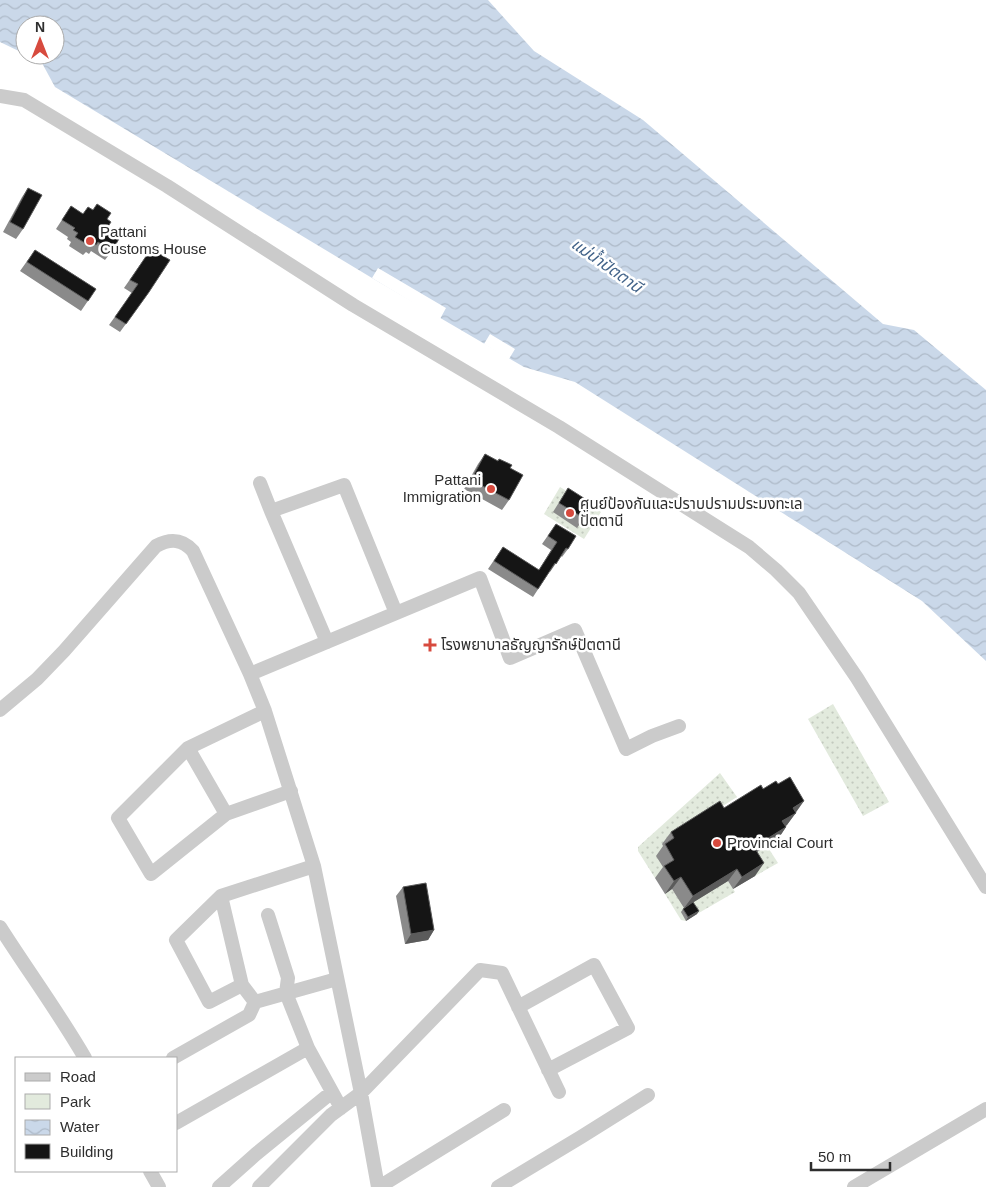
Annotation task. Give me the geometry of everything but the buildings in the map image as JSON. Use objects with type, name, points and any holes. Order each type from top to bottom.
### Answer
[{"type":"street","points":[[0,96],[24,100],[135,166],[354,305],[559,427],[749,547],[799,593],[857,678],[986,887]]},
{"type":"street","points":[[260,483],[327,642]]},
{"type":"street","points":[[271,511],[344,484],[396,613]]},
{"type":"street","points":[[0,710],[37,679],[64,651],[156,546],[172,540],[188,546],[193,552],[266,711],[314,866],[379,1187],[504,1110]]},
{"type":"street","points":[[250,674],[480,578],[510,658],[575,630],[626,750],[652,736],[679,726]]},
{"type":"street","points":[[266,711],[188,748],[118,818],[151,874],[226,814],[291,791]]},
{"type":"street","points":[[188,748],[226,814]]},
{"type":"street","points":[[242,984],[209,1002],[176,940],[221,896],[314,866]]},
{"type":"street","points":[[221,896],[242,984],[255,1002]]},
{"type":"street","points":[[268,915],[288,978],[286,993],[308,1048],[341,1108]]},
{"type":"street","points":[[0,927],[70,1032],[84,1057]]},
{"type":"street","points":[[518,1007],[594,965],[628,1028],[548,1070]]},
{"type":"street","points":[[259,1187],[332,1115],[361,1093],[480,970],[502,973],[559,1092]]},
{"type":"street","points":[[175,1057],[248,1016],[255,1002],[337,979]]},
{"type":"street","points":[[178,1122],[308,1048]]},
{"type":"street","points":[[219,1187],[332,1092]]},
{"type":"street","points":[[498,1187],[581,1138],[648,1095]]},
{"type":"street","points":[[854,1187],[986,1109]]},
{"type":"street","points":[[151,1172],[159,1187]]},
{"type":"green space","points":[[560,487],[601,512],[584,539],[544,514]]},
{"type":"green space","points":[[833,704],[889,802],[863,816],[808,719]]},
{"type":"green space","points":[[720,773],[737,797],[662,844],[666,850],[666,872],[655,878],[638,851],[638,847]]},
{"type":"green space","points":[[767,846],[778,863],[755,876],[745,859]]},
{"type":"green space","points":[[728,881],[735,892],[697,914],[691,906],[686,921],[681,920],[665,894],[672,889],[678,898]]},
{"type":"water","name":"แม่น้ำปัตตานี","points":[[0,0],[488,0],[534,51],[643,120],[883,324],[914,330],[986,390],[986,661],[922,601],[575,382],[524,367],[55,87],[43,65],[65,65],[65,15],[15,15],[15,49],[0,42]]},
{"type":"pier","points":[[378,268],[446,308],[440,319],[372,278]]},
{"type":"pier","points":[[490,334],[515,349],[509,359],[484,344]]},
{"type":"place","name":"Pattani Customs House","points":[[90,241]]},
{"type":"place","name":"Pattani Immigration","points":[[491,489]]},
{"type":"place","name":"ศูนย์ป้องกันและปราบปรามประมงทะเล ปัตตานี","points":[[570,513]]},
{"type":"place","name":"โรงพยาบาลธัญญารักษ์ปัตตานี","points":[[430,645]]},
{"type":"place","name":"Provincial Court","points":[[717,843]]}]
